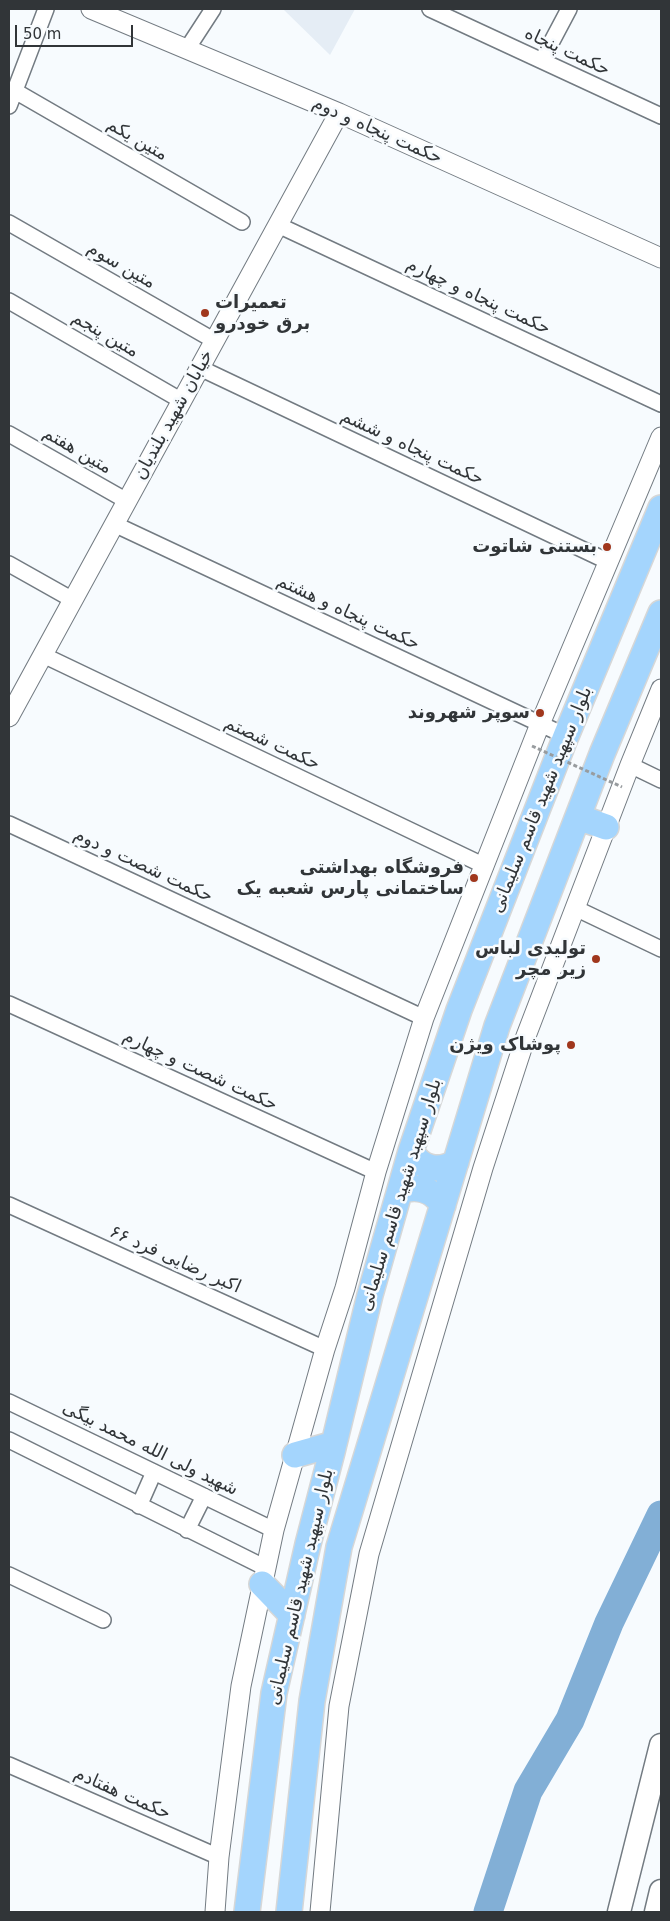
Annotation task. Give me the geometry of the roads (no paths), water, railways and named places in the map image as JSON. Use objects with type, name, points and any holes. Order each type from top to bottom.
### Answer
[{"type":"main road","name":"بلوار سپهبد شهید قاسم سلیمانی","points":[[248,1912],[274,1693],[308,1544],[370,1294],[411,1151],[459,1010],[566,736],[661,508]]},
{"type":"main road","name":"بلوار سپهبد شهید قاسم سلیمانی","points":[[289,1912],[312,1701],[339,1547],[497,1026],[602,754],[661,613]]},
{"type":"main road","points":[[578,817],[606,827]]},
{"type":"main road","points":[[411,1151],[419,1162],[431,1168],[444,1168],[456,1162]]},
{"type":"main road","points":[[400,1191],[416,1188],[424,1189],[432,1193],[443,1205]]},
{"type":"main road","points":[[296,1455],[334,1444]]},
{"type":"main road","points":[[264,1576],[292,1615]]},
{"type":"main road","points":[[619,1912],[661,1745]]},
{"type":"main road","points":[[656,1912],[661,1891]]},
{"type":"street","points":[[9,106],[46,9]]},
{"type":"street","name":"حکمت پنجاه و دوم","points":[[91,9],[339,113],[661,258]]},
{"type":"street","points":[[187,49],[213,9]]},
{"type":"street","name":"حکمت پنجاه","points":[[430,9],[661,116]]},
{"type":"street","points":[[542,60],[569,9]]},
{"type":"street","name":"متین یکم","points":[[14,91],[242,222]]},
{"type":"street","name":"خیابان شهید بلندیان","points":[[11,706],[73,600],[339,113]]},
{"type":"street","name":"متین سوم","points":[[9,223],[215,340]]},
{"type":"street","name":"حکمت پنجاه و چهارم","points":[[278,224],[661,404]]},
{"type":"street","name":"متین پنجم","points":[[9,301],[182,401]]},
{"type":"street","name":"حکمت پنجاه و ششم","points":[[200,368],[609,562]]},
{"type":"street","name":"متین هفتم","points":[[9,434],[127,501]]},
{"type":"street","points":[[215,1912],[219,1857],[241,1686],[274,1530],[325,1349],[345,1288],[376,1172],[424,1018],[540,724],[661,437]]},
{"type":"street","name":"حکمت پنجاه و هشتم","points":[[114,524],[566,736]]},
{"type":"street","points":[[9,564],[73,600]]},
{"type":"street","name":"حکمت شصتم","points":[[42,655],[485,866]]},
{"type":"street","points":[[320,1912],[339,1706],[369,1554],[483,1168],[526,1036],[661,689]]},
{"type":"street","points":[[630,765],[661,780]]},
{"type":"street","name":"حکمت شصت و دوم","points":[[9,824],[424,1018]]},
{"type":"street","points":[[575,908],[661,949]]},
{"type":"street","name":"حکمت شصت و چهارم","points":[[9,1004],[376,1172]]},
{"type":"street","name":"۶۶ اکبر رضایی فرد","points":[[9,1205],[325,1349]]},
{"type":"street","name":"شهید ولی الله محمد بیگی","points":[[9,1402],[274,1530]]},
{"type":"street","points":[[9,1440],[187,1530],[264,1576]]},
{"type":"street","points":[[139,1506],[154,1472]]},
{"type":"street","points":[[187,1530],[204,1496]]},
{"type":"street","points":[[9,1575],[103,1620]]},
{"type":"street","name":"حکمت هفتادم","points":[[9,1765],[219,1857]]},
{"type":"waterway","points":[[488,1912],[528,1791],[570,1720],[609,1623],[661,1515]]},
{"type":"place","name":"تعمیرات برق خودرو","points":[[205,313]]},
{"type":"place","name":"بستنی شاتوت","points":[[607,547]]},
{"type":"place","name":"سوپر شهروند","points":[[540,713]]},
{"type":"place","name":"فروشگاه بهداشتی ساختمانی پارس شعبه یک","points":[[474,878]]},
{"type":"place","name":"تولیدی لباس زیر مچر","points":[[596,959]]},
{"type":"place","name":"پوشاک ویژن","points":[[571,1045]]}]
